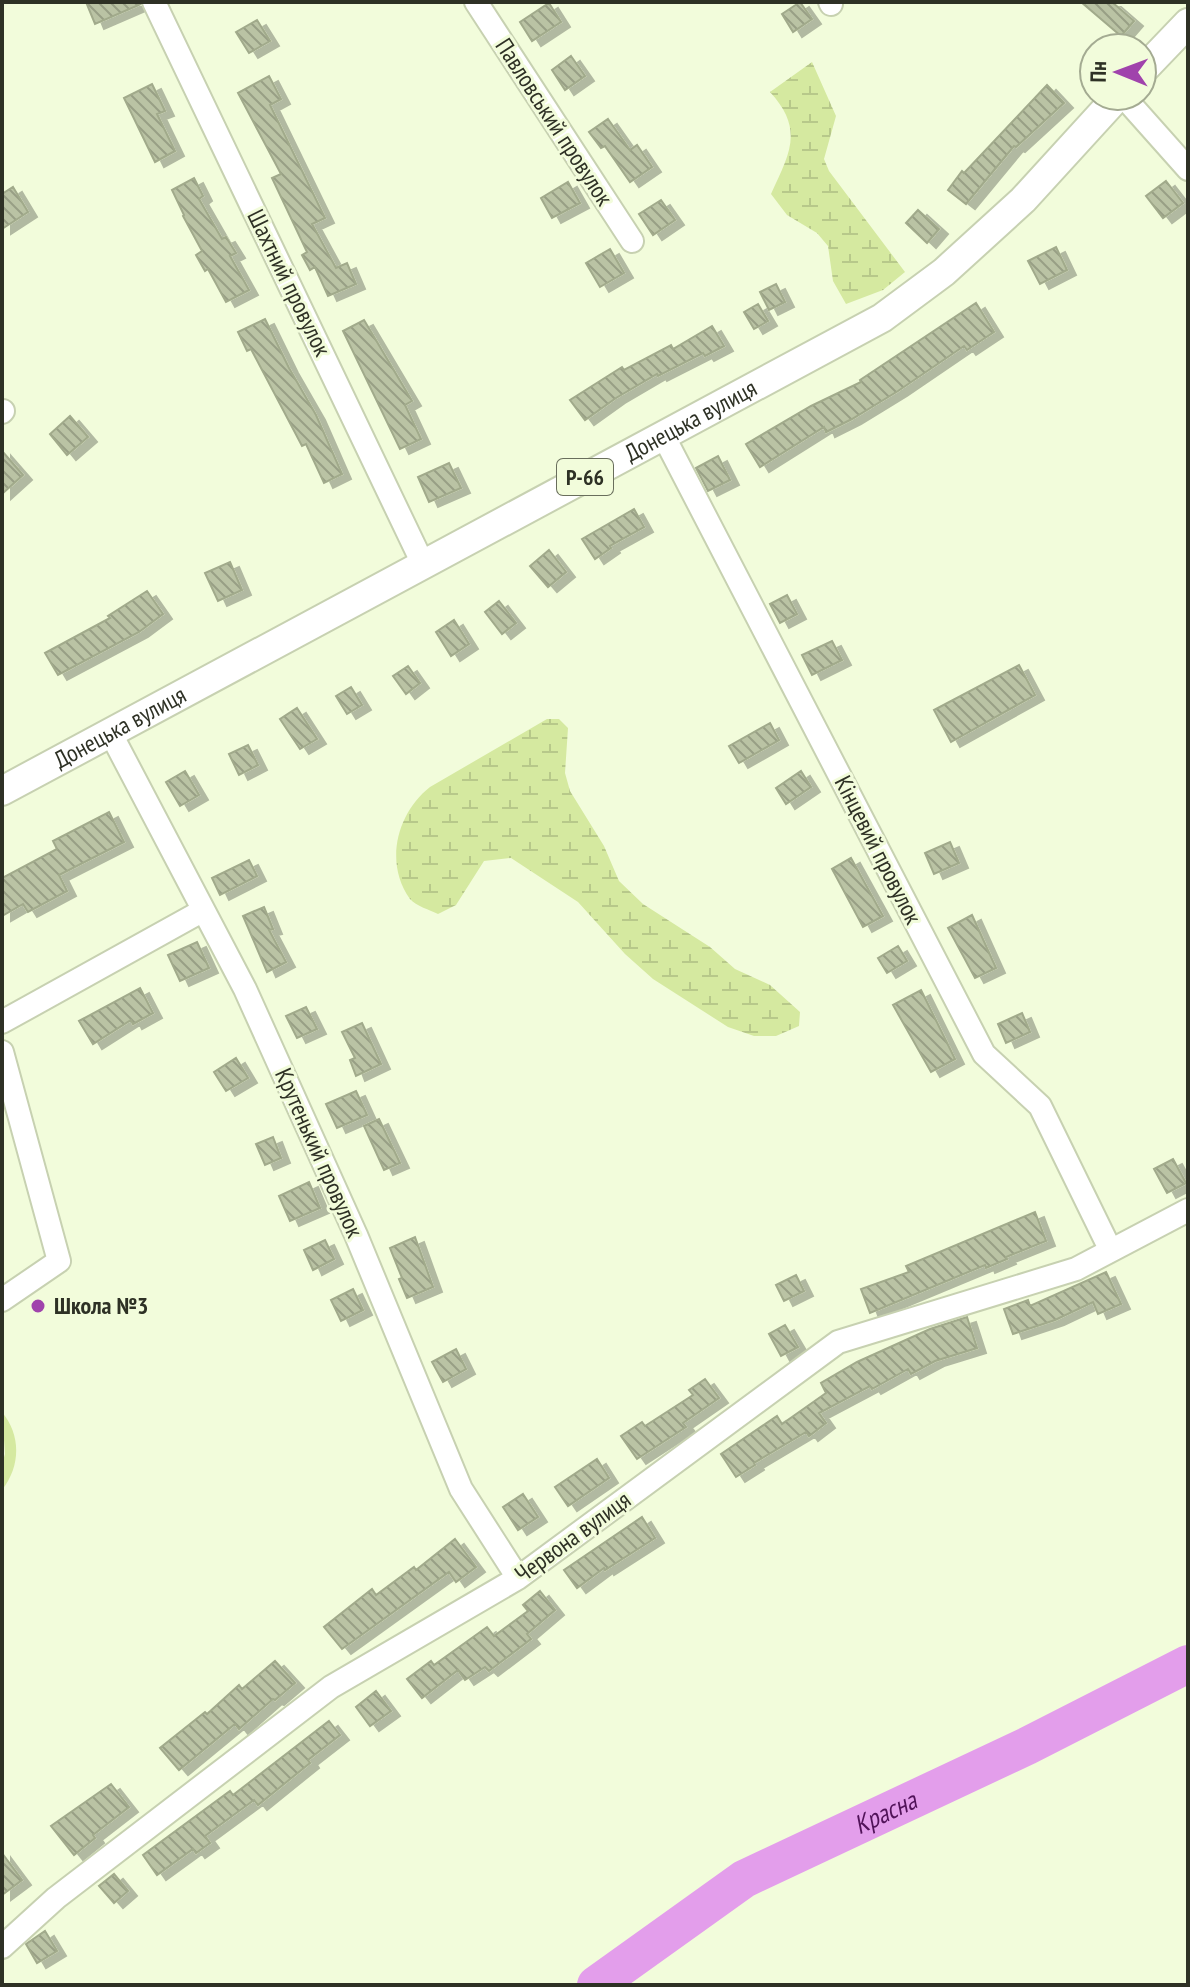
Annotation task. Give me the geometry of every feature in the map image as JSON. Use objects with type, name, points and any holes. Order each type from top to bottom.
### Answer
[{"type":"main road","points":[[1158,54],[1188,23]]},
{"type":"main road","name":"Донецька вулиця","points":[[2,791],[882,318],[944,272],[1023,200],[1106,112]]},
{"type":"street","name":"Шахтний провулок","points":[[154,2],[423,564]]},
{"type":"street","name":"Павловський провулок","points":[[476,2],[632,241]]},
{"type":"street","points":[[1136,112],[1188,169]]},
{"type":"street","name":"Кінцевий провулок","points":[[663,435],[984,1054],[1040,1106],[1110,1249]]},
{"type":"street","name":"Крутенький провулок","points":[[110,732],[245,989],[356,1235],[461,1489],[518,1578]]},
{"type":"street","points":[[2,1022],[202,911]]},
{"type":"street","points":[[2,1052],[59,1261],[2,1300]]},
{"type":"street","name":"Червона вулиця","points":[[2,1947],[56,1898],[331,1687],[518,1578],[838,1342],[1076,1269],[1188,1210]]},
{"type":"green space","points":[[812,62],[836,116],[824,159],[829,171],[905,272],[883,290],[846,304],[833,281],[828,246],[817,233],[787,215],[771,194],[788,154],[790,130],[781,106],[770,92]]},
{"type":"green space","points":[[547,719],[559,719],[568,728],[565,773],[570,791],[604,846],[619,881],[643,904],[710,947],[735,969],[770,985],[800,1012],[799,1026],[776,1036],[754,1036],[728,1027],[653,979],[625,954],[578,902],[511,858],[484,861],[456,905],[438,914],[410,899],[402,885],[396,855],[402,824],[409,810],[430,787]]},
{"type":"green space","points":[[2,1412],[13,1431],[16,1451],[13,1471],[2,1490],[5,1454]]},
{"type":"building","points":[[86,2],[140,2],[141,4],[95,24]]},
{"type":"building","points":[[800,2],[812,19],[793,32],[782,14]]},
{"type":"building","points":[[1081,2],[1112,2],[1134,21],[1124,32],[1116,32]]},
{"type":"building","points":[[549,3],[561,22],[532,41],[520,22]]},
{"type":"building","points":[[257,20],[270,41],[249,53],[236,32]]},
{"type":"building","points":[[571,56],[585,76],[565,90],[552,70]]},
{"type":"building","points":[[269,76],[281,99],[270,105],[325,218],[312,224],[336,268],[347,263],[356,284],[328,296],[315,267],[310,270],[302,255],[307,252],[272,178],[281,174],[238,93]]},
{"type":"building","points":[[152,84],[165,111],[157,114],[175,151],[155,162],[124,98]]},
{"type":"building","points":[[1047,85],[1064,103],[1014,146],[966,204],[948,190],[962,171],[964,173]]},
{"type":"building","points":[[608,119],[630,150],[637,145],[652,167],[630,182],[605,146],[601,148],[589,132]]},
{"type":"building","points":[[194,178],[203,196],[199,199],[222,239],[226,237],[236,253],[230,256],[249,290],[226,302],[208,269],[205,271],[196,255],[202,251],[172,190]]},
{"type":"building","points":[[1166,181],[1183,203],[1163,218],[1146,196]]},
{"type":"building","points":[[568,182],[580,203],[552,218],[541,198]]},
{"type":"building","points":[[13,187],[28,212],[2,229],[2,194]]},
{"type":"building","points":[[661,200],[675,220],[653,235],[639,214]]},
{"type":"building","points":[[918,210],[939,229],[927,243],[906,223]]},
{"type":"building","points":[[1056,247],[1067,270],[1040,284],[1028,261]]},
{"type":"building","points":[[610,249],[624,273],[600,287],[586,263]]},
{"type":"building","points":[[776,284],[785,302],[769,310],[760,292]]},
{"type":"building","points":[[976,303],[994,332],[967,350],[964,346],[852,419],[826,432],[824,427],[760,467],[746,444],[811,406],[861,382]]},
{"type":"building","points":[[758,304],[768,321],[754,329],[744,312]]},
{"type":"building","points":[[265,319],[316,415],[342,474],[324,483],[306,444],[302,446],[251,349],[247,351],[238,332]]},
{"type":"building","points":[[364,320],[412,401],[405,405],[421,439],[400,449],[343,331]]},
{"type":"building","points":[[712,326],[724,346],[657,374],[585,420],[570,400],[622,367],[624,370],[671,345],[673,349]]},
{"type":"building","points":[[70,416],[88,437],[67,455],[50,434]]},
{"type":"building","points":[[2,451],[23,475],[2,494]]},
{"type":"building","points":[[718,456],[730,480],[708,491],[696,468]]},
{"type":"building","points":[[449,463],[461,488],[429,502],[418,477]]},
{"type":"building","points":[[634,509],[644,527],[610,546],[595,559],[582,539]]},
{"type":"building","points":[[549,550],[566,572],[548,587],[530,566]]},
{"type":"building","points":[[230,562],[242,590],[218,601],[205,573]]},
{"type":"building","points":[[147,591],[163,614],[139,632],[58,675],[45,653],[110,618],[108,616]]},
{"type":"building","points":[[787,595],[797,614],[780,623],[770,604]]},
{"type":"building","points":[[499,601],[516,623],[502,634],[485,612]]},
{"type":"building","points":[[454,620],[469,644],[451,656],[436,632]]},
{"type":"building","points":[[832,641],[842,660],[812,675],[802,655]]},
{"type":"building","points":[[1019,665],[1035,695],[951,742],[934,710]]},
{"type":"building","points":[[408,666],[420,683],[406,694],[393,676]]},
{"type":"building","points":[[351,687],[362,705],[347,714],[336,696]]},
{"type":"building","points":[[297,708],[317,739],[300,749],[280,719]]},
{"type":"building","points":[[770,723],[779,740],[739,763],[729,746]]},
{"type":"building","points":[[248,745],[258,765],[239,775],[229,754]]},
{"type":"building","points":[[185,771],[199,795],[180,806],[166,782]]},
{"type":"building","points":[[801,771],[811,787],[786,804],[776,788]]},
{"type":"building","points":[[109,812],[124,842],[59,875],[67,891],[28,912],[23,904],[2,916],[2,878],[57,849],[53,841]]},
{"type":"building","points":[[950,842],[959,863],[934,874],[925,853]]},
{"type":"building","points":[[851,858],[883,916],[863,927],[832,869]]},
{"type":"building","points":[[249,860],[257,876],[220,895],[212,878]]},
{"type":"building","points":[[264,907],[273,929],[269,930],[286,962],[267,972],[243,916]]},
{"type":"building","points":[[972,915],[996,968],[975,978],[948,928]]},
{"type":"building","points":[[197,942],[209,968],[180,981],[168,955]]},
{"type":"building","points":[[898,946],[907,961],[887,973],[878,958]]},
{"type":"building","points":[[140,988],[153,1013],[133,1024],[131,1020],[93,1044],[79,1021]]},
{"type":"building","points":[[921,990],[955,1059],[931,1072],[893,1005]]},
{"type":"building","points":[[306,1007],[317,1029],[297,1038],[286,1016]]},
{"type":"building","points":[[1022,1013],[1030,1032],[1006,1043],[998,1024]]},
{"type":"building","points":[[362,1023],[381,1064],[356,1076],[350,1060],[355,1058],[342,1032]]},
{"type":"building","points":[[236,1058],[248,1078],[226,1091],[214,1072]]},
{"type":"building","points":[[356,1091],[367,1115],[337,1128],[326,1104]]},
{"type":"building","points":[[379,1119],[400,1163],[384,1170],[364,1126]]},
{"type":"building","points":[[273,1137],[281,1158],[265,1165],[256,1144]]},
{"type":"building","points":[[1173,1159],[1186,1183],[1167,1193],[1154,1169]]},
{"type":"building","points":[[309,1182],[320,1208],[290,1221],[279,1196]]},
{"type":"building","points":[[1035,1212],[1046,1241],[870,1313],[861,1289],[909,1272],[906,1266]]},
{"type":"building","points":[[415,1237],[433,1287],[407,1298],[390,1248]]},
{"type":"building","points":[[325,1240],[334,1259],[313,1270],[304,1250]]},
{"type":"building","points":[[1106,1272],[1121,1304],[1098,1314],[1093,1302],[1055,1320],[1013,1334],[1004,1309],[1028,1300],[1030,1306]]},
{"type":"building","points":[[796,1275],[804,1291],[784,1301],[776,1285]]},
{"type":"building","points":[[353,1289],[363,1310],[341,1321],[331,1300]]},
{"type":"building","points":[[967,1317],[977,1348],[935,1361],[911,1374],[908,1369],[819,1413],[826,1423],[809,1436],[806,1432],[754,1463],[736,1477],[721,1454],[777,1416],[782,1424],[826,1393],[821,1383],[857,1362],[930,1329]]},
{"type":"building","points":[[785,1325],[798,1347],[781,1356],[769,1334]]},
{"type":"building","points":[[456,1349],[466,1369],[443,1382],[432,1362]]},
{"type":"building","points":[[705,1379],[719,1398],[683,1423],[686,1427],[637,1459],[621,1436],[642,1422],[645,1426],[693,1395],[689,1390]]},
{"type":"building","points":[[597,1459],[609,1478],[568,1506],[555,1487]]},
{"type":"building","points":[[523,1494],[538,1517],[518,1530],[503,1507]]},
{"type":"building","points":[[642,1517],[655,1538],[577,1588],[564,1570]]},
{"type":"building","points":[[455,1539],[476,1567],[456,1582],[449,1572],[342,1649],[324,1627],[372,1589],[376,1595],[414,1567],[416,1570]]},
{"type":"building","points":[[540,1591],[555,1610],[527,1634],[531,1639],[489,1671],[485,1667],[465,1680],[458,1670],[422,1698],[407,1679],[431,1661],[434,1665],[487,1627],[494,1636],[528,1611],[523,1605]]},
{"type":"building","points":[[275,1661],[295,1683],[239,1729],[235,1724],[179,1770],[160,1748],[205,1712],[207,1714],[239,1685],[242,1689]]},
{"type":"building","points":[[376,1691],[391,1711],[370,1726],[356,1707]]},
{"type":"building","points":[[329,1721],[340,1735],[308,1760],[310,1763],[258,1805],[254,1800],[205,1836],[210,1843],[196,1853],[193,1849],[157,1875],[143,1855],[230,1791],[233,1795]]},
{"type":"building","points":[[111,1784],[129,1807],[93,1835],[95,1838],[74,1855],[51,1826]]},
{"type":"building","points":[[2,1853],[22,1880],[2,1895]]},
{"type":"building","points":[[114,1874],[128,1891],[114,1903],[99,1886]]},
{"type":"building","points":[[45,1931],[57,1951],[37,1963],[26,1944]]},
{"type":"waterway","name":"Красна","points":[[596,1985],[744,1879],[1027,1746],[1188,1664]]},
{"type":"place","name":"Школа №3","points":[[38,1306]]}]
